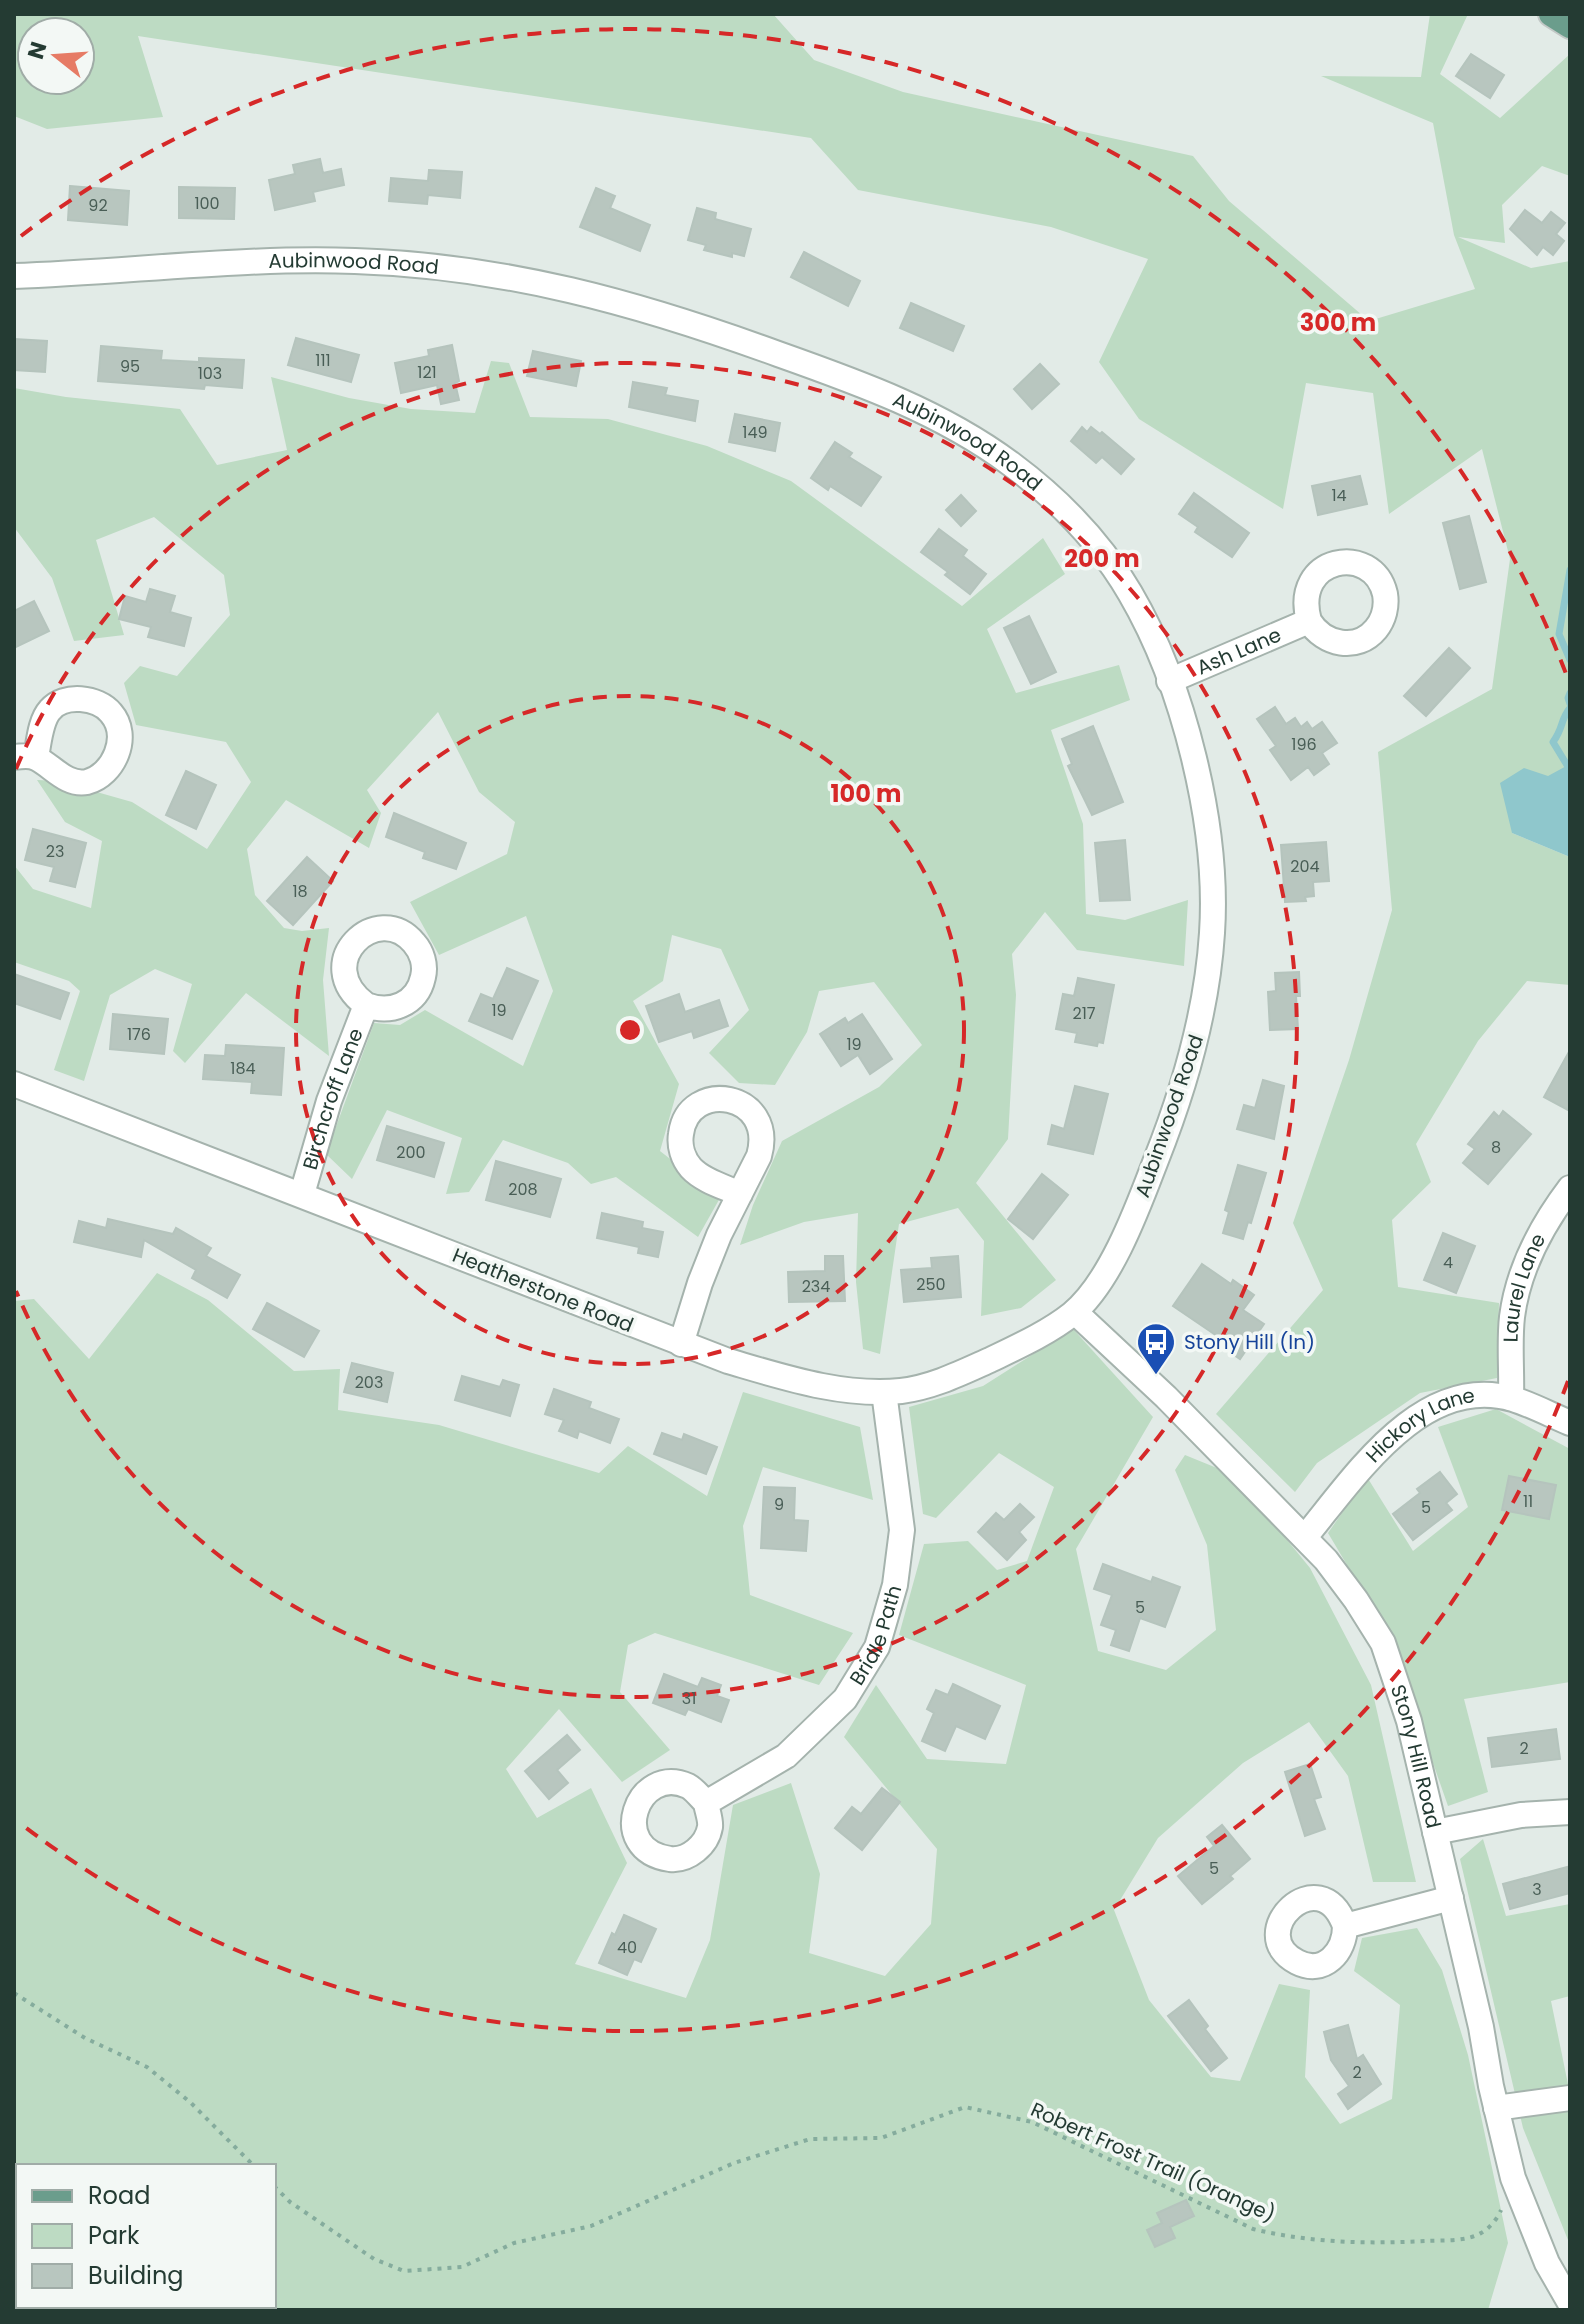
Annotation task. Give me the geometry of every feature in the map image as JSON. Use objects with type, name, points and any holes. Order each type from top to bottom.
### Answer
[{"type":"main road","points":[[1551,14],[1570,26]]},
{"type":"street","name":"Aubinwood Road","points":[[14,276],[296,260],[404,264],[550,284],[648,308],[895,397],[959,430],[1014,466],[1059,504],[1108,560],[1145,620],[1169,681],[1193,758],[1209,832],[1213,902],[1210,959],[1201,1018],[1171,1123],[1124,1238],[1100,1280],[1075,1312]]},
{"type":"street","name":"Ash Lane","points":[[1169,681],[1309,621]]},
{"type":"street","name":"Birchcroff Lane","points":[[302,1194],[329,1101],[366,1005]]},
{"type":"street","name":"Heatherstone Road","points":[[14,1084],[681,1344],[777,1375],[856,1391],[907,1390],[939,1383],[1009,1351],[1075,1312]]},
{"type":"street","name":"Laurel Lane","points":[[1511,1398],[1512,1316],[1528,1259],[1552,1212],[1570,1188]]},
{"type":"street","points":[[681,1344],[700,1283],[740,1194]]},
{"type":"street","name":"Stony Hill Road","points":[[1075,1312],[1166,1397],[1305,1537],[1356,1600],[1383,1643],[1409,1721],[1513,2178],[1547,2263],[1570,2303]]},
{"type":"street","name":"Bridle Path","points":[[706,1803],[786,1756],[845,1699],[877,1647],[895,1585],[902,1530],[884,1392]]},
{"type":"street","name":"Hickory Lane","points":[[1305,1537],[1381,1445],[1410,1422],[1446,1401],[1480,1395],[1511,1398],[1570,1423]]},
{"type":"street","points":[[1435,1832],[1521,1815],[1570,1812]]},
{"type":"street","points":[[1345,1926],[1451,1898]]},
{"type":"street","points":[[1496,2108],[1570,2098]]},
{"type":"path","points":[[14,1993],[85,2038],[147,2067],[190,2102],[252,2164]]},
{"type":"path","name":"Robert Frost Trail (Orange)","points":[[276,2188],[290,2202],[374,2259],[404,2271],[462,2267],[514,2243],[591,2226],[734,2163],[810,2139],[881,2138],[965,2107],[1032,2122],[1253,2229],[1291,2238],[1371,2243],[1457,2240],[1481,2233],[1498,2218],[1513,2178]]},
{"type":"green space","points":[[14,14],[773,14],[814,60],[903,92],[1193,156],[1229,201],[1369,321],[1475,289],[1454,235],[1433,123],[1321,76],[1421,77],[1430,14],[1468,14],[1440,74],[1500,118],[1570,54],[1570,176],[1542,166],[1502,205],[1505,243],[1458,237],[1531,268],[1570,261],[1570,764],[1512,833],[1570,857],[1570,985],[1527,981],[1478,1041],[1416,1144],[1431,1182],[1392,1220],[1398,1287],[1499,1303],[1497,1378],[1420,1393],[1317,1463],[1295,1492],[1216,1414],[1323,1290],[1293,1223],[1349,1060],[1392,910],[1378,752],[1492,689],[1510,559],[1482,449],[1389,514],[1373,393],[1306,383],[1283,509],[1139,419],[1099,362],[1148,259],[1051,227],[858,190],[811,138],[138,36],[163,117],[47,129],[14,116]]},
{"type":"green space","points":[[491,361],[509,363],[530,417],[608,419],[707,446],[791,481],[962,606],[1043,538],[1065,574],[987,629],[1016,693],[1119,665],[1130,700],[1051,730],[1083,824],[1086,914],[1125,920],[1188,900],[1184,966],[1077,950],[1045,912],[1012,954],[1016,995],[1008,1139],[976,1183],[1056,1280],[1021,1308],[981,1316],[984,1241],[958,1208],[899,1224],[880,1354],[863,1349],[856,1282],[858,1213],[804,1222],[740,1245],[753,1205],[782,1141],[879,1087],[922,1045],[874,982],[819,991],[807,1032],[775,1085],[739,1083],[709,1053],[749,1010],[721,949],[672,935],[663,981],[633,1001],[679,1084],[660,1151],[720,1198],[698,1237],[616,1177],[591,1184],[568,1163],[503,1140],[469,1192],[446,1194],[462,1138],[387,1110],[352,1179],[326,1154],[374,1023],[400,1025],[425,1010],[523,1066],[553,991],[526,916],[439,955],[410,902],[507,854],[515,822],[479,792],[438,712],[367,790],[381,813],[369,848],[286,800],[247,849],[255,895],[284,928],[302,931],[329,928],[323,980],[329,1056],[246,993],[185,1063],[173,1051],[192,984],[155,969],[110,995],[84,1081],[54,1070],[80,991],[69,981],[14,962],[14,865],[33,889],[91,908],[102,841],[65,822],[37,780],[58,781],[132,802],[207,849],[251,782],[226,742],[136,725],[124,683],[140,666],[177,676],[230,615],[224,575],[154,517],[96,540],[124,635],[74,641],[52,578],[14,527],[14,388],[66,397],[180,409],[217,465],[287,450],[271,377],[349,398],[411,409],[475,413]]},
{"type":"green space","points":[[157,1273],[208,1300],[294,1371],[340,1369],[338,1410],[439,1425],[599,1473],[628,1446],[707,1496],[743,1392],[860,1427],[873,1500],[763,1467],[743,1526],[750,1595],[853,1633],[819,1685],[655,1633],[628,1645],[620,1692],[670,1750],[622,1782],[559,1709],[506,1769],[537,1818],[591,1788],[627,1863],[575,1964],[686,1998],[710,1940],[733,1805],[791,1783],[820,1874],[809,1953],[885,1976],[931,1924],[937,1849],[844,1737],[876,1685],[927,1759],[1006,1764],[1026,1685],[899,1635],[924,1544],[968,1541],[997,1570],[1027,1561],[1054,1487],[999,1453],[936,1518],[923,1514],[909,1407],[983,1386],[1073,1329],[1153,1417],[1076,1549],[1098,1651],[1166,1670],[1216,1630],[1207,1545],[1175,1470],[1185,1455],[1234,1475],[1310,1568],[1371,1685],[1416,1882],[1373,1882],[1348,1776],[1309,1722],[1243,1763],[1158,1838],[1114,1910],[1149,2000],[1211,2077],[1240,2081],[1279,1984],[1310,1990],[1305,2077],[1340,2124],[1392,2099],[1400,2005],[1354,1971],[1362,1938],[1417,1928],[1442,1970],[1468,2055],[1508,2243],[1488,2310],[14,2310],[14,1301],[34,1299],[89,1359]]},
{"type":"green space","points":[[1496,1409],[1570,1449],[1570,1682],[1464,1699],[1488,1792],[1448,1806],[1388,1634],[1328,1533],[1367,1477],[1413,1551],[1468,1507],[1438,1427]]},
{"type":"green space","points":[[1483,1839],[1506,1916],[1570,1904],[1570,1996],[1551,2001],[1570,2094],[1570,2245],[1523,2128],[1460,1859]]},
{"type":"water","points":[[1570,764],[1570,857],[1512,833],[1500,783],[1524,768],[1548,776]]},
{"type":"building","points":[[1471,54],[1504,75],[1490,98],[1456,76]]},
{"type":"building","points":[[320,159],[323,173],[341,169],[344,185],[313,192],[315,201],[275,210],[269,180],[295,174],[293,165]]},
{"type":"building","points":[[429,170],[462,172],[460,198],[428,195],[427,204],[389,201],[391,178],[428,181]]},
{"type":"building","points":[[70,186],[129,191],[127,225],[68,220]]},
{"type":"building","points":[[179,187],[235,188],[234,219],[179,218]]},
{"type":"building","points":[[596,188],[615,196],[610,208],[650,225],[640,251],[580,227]]},
{"type":"building","points":[[697,208],[716,213],[715,219],[751,229],[744,256],[732,253],[732,257],[704,250],[706,245],[688,240]]},
{"type":"building","points":[[1525,210],[1542,223],[1551,212],[1565,223],[1556,234],[1564,241],[1553,255],[1543,247],[1537,255],[1510,229]]},
{"type":"building","points":[[804,252],[860,281],[848,306],[791,277]]},
{"type":"building","points":[[911,303],[964,326],[953,351],[900,328]]},
{"type":"building","points":[[296,338],[359,355],[351,382],[288,365]]},
{"type":"building","points":[[14,339],[47,341],[45,372],[14,370]]},
{"type":"building","points":[[452,345],[459,400],[441,404],[437,385],[401,393],[395,363],[429,356],[428,350]]},
{"type":"building","points":[[101,346],[162,351],[161,360],[244,360],[242,388],[205,385],[204,389],[98,381]]},
{"type":"building","points":[[533,351],[581,361],[576,386],[527,376]]},
{"type":"building","points":[[1040,364],[1059,384],[1032,409],[1014,389]]},
{"type":"building","points":[[633,382],[667,388],[665,395],[698,401],[695,421],[629,407]]},
{"type":"building","points":[[735,414],[780,423],[775,451],[729,442]]},
{"type":"building","points":[[1082,427],[1087,432],[1091,427],[1100,434],[1102,432],[1134,459],[1121,474],[1102,457],[1096,463],[1071,441]]},
{"type":"building","points":[[835,442],[852,453],[849,457],[881,477],[861,506],[811,478]]},
{"type":"building","points":[[1360,476],[1367,504],[1318,515],[1312,486]]},
{"type":"building","points":[[1194,493],[1249,533],[1232,557],[1195,532],[1198,527],[1179,514]]},
{"type":"building","points":[[961,495],[976,511],[961,526],[946,510]]},
{"type":"building","points":[[1469,516],[1486,582],[1460,589],[1443,523]]},
{"type":"building","points":[[939,529],[967,550],[963,556],[986,574],[970,594],[921,552]]},
{"type":"building","points":[[150,589],[175,596],[170,612],[191,618],[184,646],[148,637],[151,627],[119,619],[125,596],[146,602]]},
{"type":"building","points":[[34,601],[49,631],[14,648],[14,611]]},
{"type":"building","points":[[1029,616],[1056,672],[1031,684],[1004,628]]},
{"type":"building","points":[[1449,648],[1470,668],[1426,716],[1404,696]]},
{"type":"building","points":[[1275,707],[1286,724],[1295,718],[1301,727],[1307,722],[1312,729],[1322,722],[1337,743],[1322,753],[1329,764],[1314,775],[1308,767],[1291,780],[1270,750],[1276,746],[1257,719]]},
{"type":"building","points":[[1093,726],[1123,802],[1092,815],[1068,766],[1072,764],[1062,739]]},
{"type":"building","points":[[186,771],[216,785],[196,829],[166,815]]},
{"type":"building","points":[[394,813],[466,843],[456,869],[423,858],[425,852],[386,837]]},
{"type":"building","points":[[33,829],[86,843],[75,887],[50,881],[54,867],[25,860]]},
{"type":"building","points":[[1125,840],[1130,900],[1100,901],[1095,843]]},
{"type":"building","points":[[1326,842],[1329,881],[1313,882],[1314,896],[1305,897],[1306,901],[1285,902],[1281,845]]},
{"type":"building","points":[[307,857],[333,881],[293,925],[267,901]]},
{"type":"building","points":[[507,968],[538,981],[512,1039],[469,1021],[481,994],[493,999]]},
{"type":"building","points":[[1299,972],[1300,996],[1296,996],[1298,1029],[1270,1030],[1268,992],[1276,991],[1275,973]]},
{"type":"building","points":[[14,974],[69,993],[60,1019],[14,1003]]},
{"type":"building","points":[[1078,978],[1114,985],[1103,1043],[1098,1042],[1097,1046],[1075,1042],[1077,1033],[1056,1029],[1063,994],[1074,996]]},
{"type":"building","points":[[679,994],[685,1012],[719,1000],[728,1026],[694,1038],[692,1031],[659,1042],[646,1006]]},
{"type":"building","points":[[113,1014],[168,1019],[164,1054],[110,1049]]},
{"type":"building","points":[[862,1014],[892,1059],[870,1074],[858,1055],[841,1066],[820,1034],[845,1018],[848,1023]]},
{"type":"building","points":[[226,1045],[284,1048],[281,1095],[251,1093],[252,1082],[203,1079],[205,1055],[225,1056]]},
{"type":"building","points":[[1570,1050],[1570,1111],[1544,1097]]},
{"type":"building","points":[[1263,1080],[1284,1086],[1274,1139],[1237,1129],[1244,1105],[1255,1108]]},
{"type":"building","points":[[1075,1086],[1108,1094],[1093,1154],[1048,1144],[1052,1125],[1064,1129]]},
{"type":"building","points":[[1503,1111],[1531,1134],[1488,1184],[1463,1163],[1475,1149],[1468,1144],[1494,1112],[1499,1117]]},
{"type":"building","points":[[387,1126],[444,1143],[434,1177],[377,1160]]},
{"type":"building","points":[[496,1161],[561,1179],[550,1217],[486,1200]]},
{"type":"building","points":[[1238,1165],[1266,1173],[1243,1239],[1223,1233],[1229,1212],[1225,1210]]},
{"type":"building","points":[[1042,1174],[1068,1195],[1033,1239],[1008,1219]]},
{"type":"building","points":[[602,1213],[643,1222],[642,1228],[663,1232],[658,1257],[638,1253],[639,1247],[597,1238]]},
{"type":"building","points":[[108,1219],[173,1234],[176,1228],[211,1248],[206,1256],[240,1275],[227,1298],[192,1278],[196,1270],[144,1240],[141,1257],[74,1242],[79,1221],[106,1228]]},
{"type":"building","points":[[1443,1233],[1475,1246],[1456,1293],[1424,1280]]},
{"type":"building","points":[[825,1256],[843,1256],[845,1301],[789,1302],[788,1272],[825,1271]]},
{"type":"building","points":[[958,1256],[961,1297],[904,1302],[901,1270],[932,1268],[931,1258]]},
{"type":"building","points":[[1202,1264],[1254,1295],[1243,1310],[1264,1324],[1240,1359],[1217,1343],[1220,1338],[1173,1306]]},
{"type":"building","points":[[267,1303],[319,1331],[304,1357],[253,1329]]},
{"type":"building","points":[[352,1363],[393,1373],[387,1402],[344,1392]]},
{"type":"building","points":[[462,1376],[500,1387],[503,1380],[519,1385],[510,1416],[455,1400]]},
{"type":"building","points":[[554,1389],[591,1402],[589,1408],[619,1419],[610,1443],[579,1431],[577,1438],[559,1431],[564,1420],[545,1414]]},
{"type":"building","points":[[662,1433],[682,1440],[684,1434],[717,1447],[706,1474],[654,1454]]},
{"type":"building","points":[[1440,1472],[1457,1494],[1446,1503],[1452,1510],[1413,1540],[1393,1514],[1420,1493],[1417,1489]]},
{"type":"building","points":[[1509,1476],[1556,1485],[1549,1519],[1502,1510]]},
{"type":"building","points":[[764,1487],[795,1488],[794,1520],[808,1521],[806,1551],[761,1548]]},
{"type":"building","points":[[1020,1504],[1034,1517],[1019,1532],[1026,1540],[1007,1560],[978,1532],[996,1513],[1004,1520]]},
{"type":"building","points":[[1103,1564],[1151,1582],[1153,1577],[1180,1587],[1165,1627],[1140,1618],[1129,1651],[1111,1645],[1116,1630],[1101,1625],[1112,1595],[1094,1589]]},
{"type":"building","points":[[664,1674],[698,1687],[702,1678],[721,1685],[717,1696],[729,1700],[721,1722],[688,1709],[685,1715],[653,1703]]},
{"type":"building","points":[[953,1684],[1000,1706],[985,1739],[956,1726],[945,1751],[922,1741],[934,1713],[927,1709],[936,1690],[948,1695]]},
{"type":"building","points":[[1556,1729],[1560,1759],[1492,1767],[1488,1738]]},
{"type":"building","points":[[567,1735],[580,1750],[557,1770],[568,1783],[549,1799],[525,1771]]},
{"type":"building","points":[[1310,1764],[1321,1797],[1314,1799],[1325,1829],[1305,1836],[1285,1772]]},
{"type":"building","points":[[882,1788],[900,1802],[862,1850],[835,1828],[852,1807],[861,1814]]},
{"type":"building","points":[[1222,1825],[1250,1859],[1230,1876],[1233,1879],[1202,1904],[1178,1876],[1214,1846],[1207,1837]]},
{"type":"building","points":[[1567,1867],[1570,1893],[1510,1909],[1503,1884]]},
{"type":"building","points":[[624,1915],[656,1929],[641,1962],[634,1959],[627,1975],[599,1963]]},
{"type":"building","points":[[1189,2000],[1208,2026],[1205,2029],[1227,2058],[1211,2071],[1168,2016]]},
{"type":"building","points":[[1348,2025],[1357,2059],[1363,2055],[1381,2084],[1348,2109],[1338,2094],[1349,2086],[1331,2060],[1324,2032]]},
{"type":"building","points":[[1186,2200],[1194,2216],[1170,2227],[1175,2238],[1155,2247],[1147,2230],[1162,2223],[1157,2213]]},
{"type":"waterway","points":[[1570,570],[1559,634],[1570,660]]},
{"type":"waterway","points":[[1570,693],[1570,704]]},
{"type":"waterway","points":[[1567,765],[1553,742],[1570,708]]},
{"type":"place","name":"Stony Hill (In)","points":[[1156,1376]]}]
